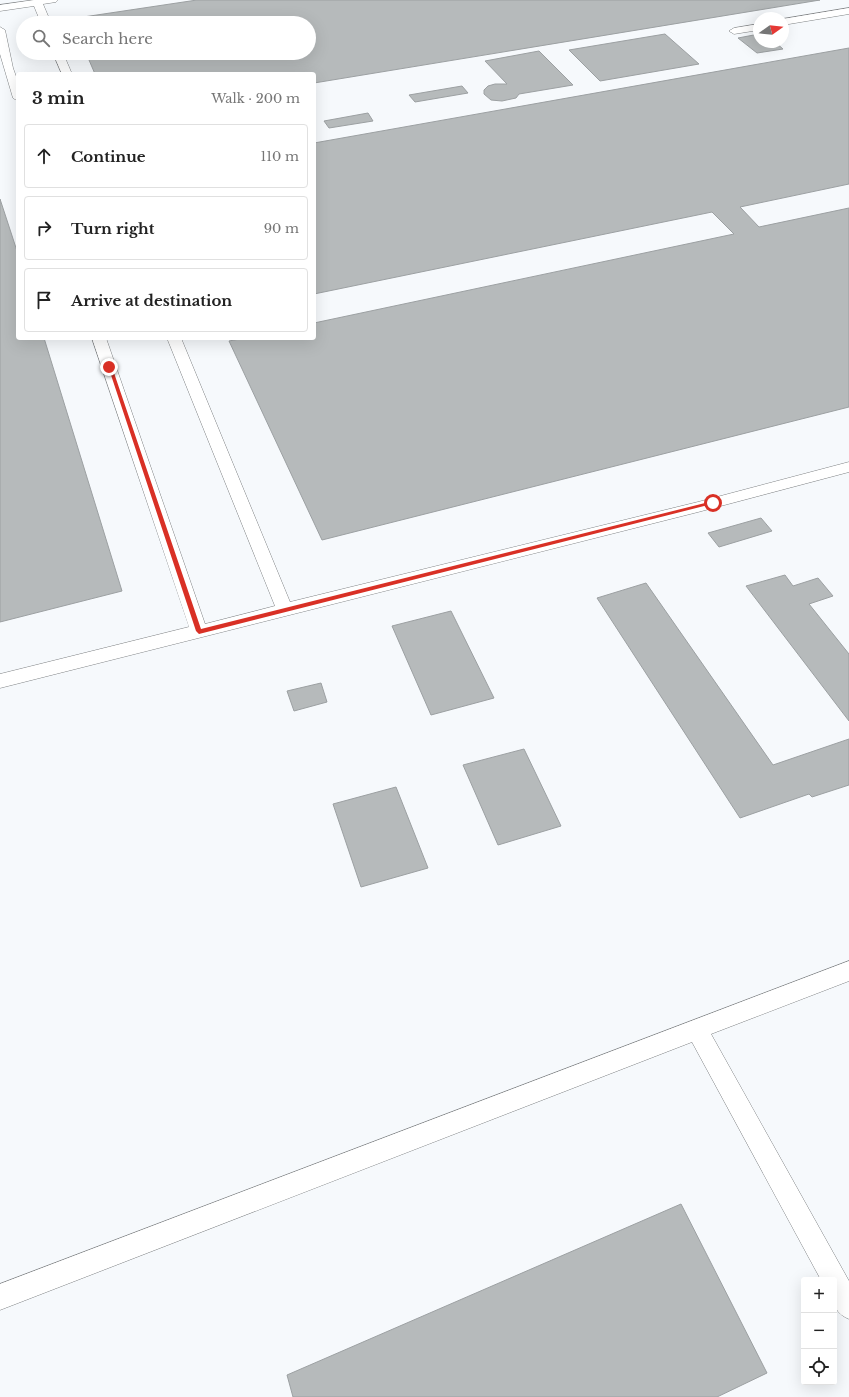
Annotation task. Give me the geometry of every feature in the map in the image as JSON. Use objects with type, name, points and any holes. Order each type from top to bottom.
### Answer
[{"type":"lane","points":[[0,8],[53,0]]},
{"type":"lane","points":[[37,2],[43,16]]},
{"type":"lane","points":[[789,21],[849,11]]},
{"type":"lane","points":[[734,31],[753,27]]},
{"type":"lane","points":[[0,30],[8,68],[16,92]]},
{"type":"lane","points":[[61,60],[65,72]]},
{"type":"lane","points":[[100,340],[199,631]]},
{"type":"lane","points":[[175,340],[285,610]]},
{"type":"lane","points":[[0,681],[698,507],[849,467]]},
{"type":"lane","points":[[0,1297],[849,971]]},
{"type":"lane","points":[[697,1030],[849,1306]]},
{"type":"building","points":[[197,0],[820,0],[316,83],[316,72],[94,72],[89,60],[316,60],[316,16],[90,16]]},
{"type":"building","points":[[665,34],[699,64],[600,81],[569,50]]},
{"type":"building","points":[[753,35],[753,48],[783,49],[757,53],[738,38]]},
{"type":"building","points":[[849,48],[849,184],[740,207],[759,227],[849,208],[849,407],[322,540],[229,341],[316,340],[316,323],[734,234],[712,212],[316,294],[316,143]]},
{"type":"building","points":[[539,51],[573,85],[519,94],[516,98],[502,101],[491,100],[484,94],[484,90],[488,86],[495,84],[507,84],[485,61]]},
{"type":"building","points":[[462,86],[468,93],[415,102],[409,95]]},
{"type":"building","points":[[368,113],[373,121],[329,128],[324,121]]},
{"type":"building","points":[[0,199],[16,248],[16,340],[45,340],[122,591],[0,622]]},
{"type":"building","points":[[761,518],[772,531],[719,547],[708,533]]},
{"type":"building","points":[[785,575],[793,586],[818,578],[833,596],[809,604],[849,654],[849,721],[746,586]]},
{"type":"building","points":[[646,583],[773,765],[849,739],[849,785],[812,797],[809,794],[740,818],[597,598]]},
{"type":"building","points":[[451,611],[494,698],[431,715],[392,626]]},
{"type":"building","points":[[321,683],[327,702],[294,711],[287,691]]},
{"type":"building","points":[[524,749],[561,826],[498,845],[463,765]]},
{"type":"building","points":[[396,787],[428,868],[361,887],[333,804]]},
{"type":"building","points":[[681,1204],[767,1373],[717,1397],[293,1397],[287,1375]]},
{"type":"route","points":[[109,367],[199,631],[713,503]]}]
